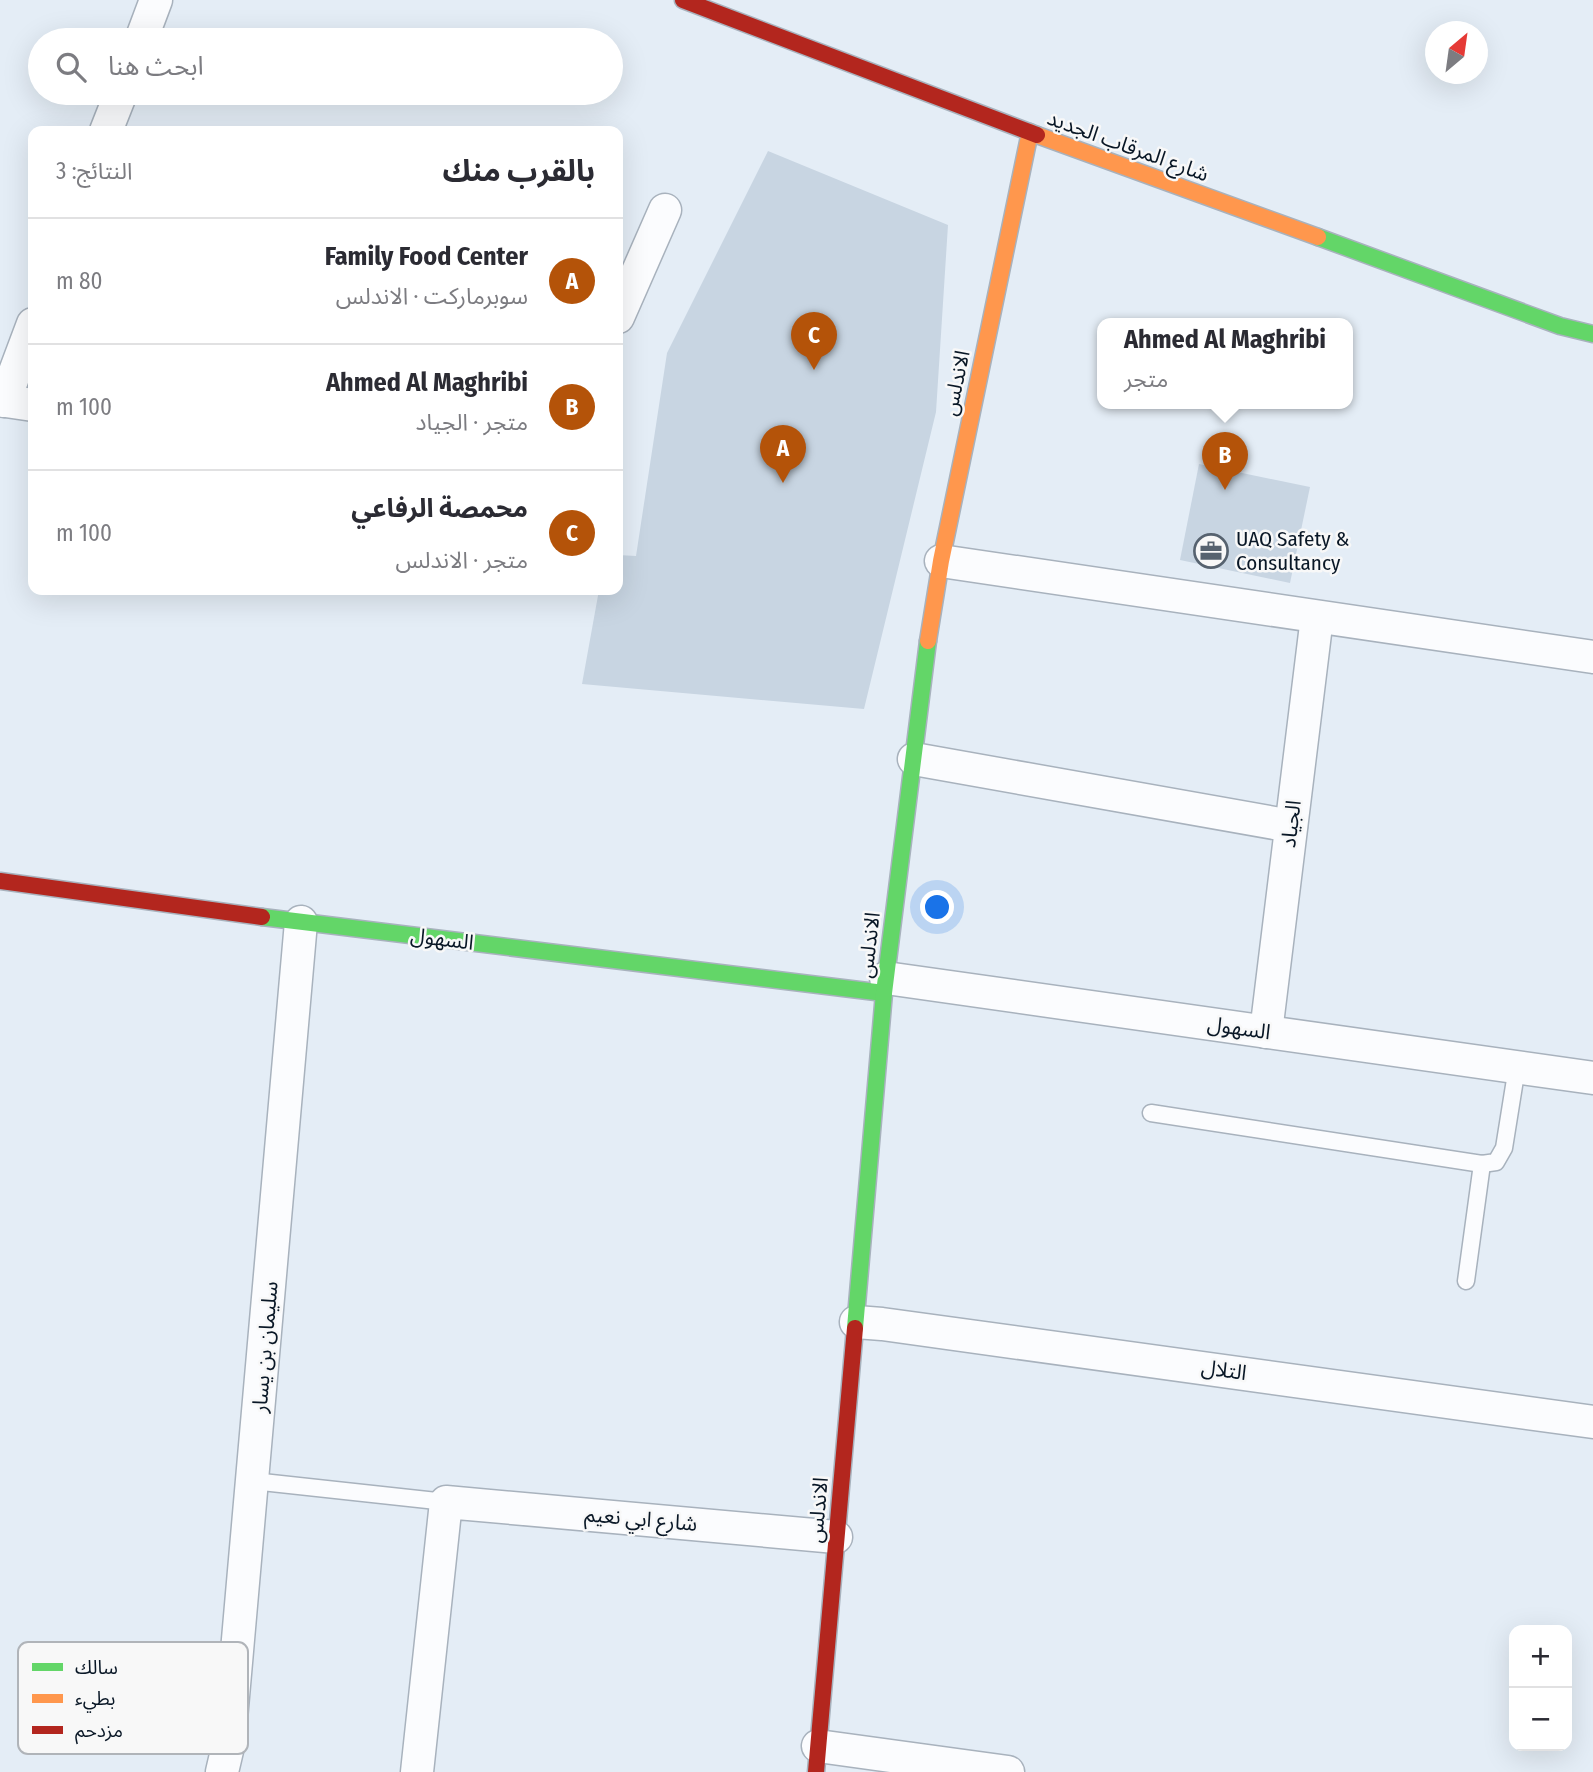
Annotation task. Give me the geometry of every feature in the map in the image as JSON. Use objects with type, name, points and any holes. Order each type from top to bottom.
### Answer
[{"type":"street","points":[[146,28],[156,0]]},
{"type":"street","name":"شارع المرقاب الجديد","points":[[683,0],[1030,132],[1560,326],[1593,334]]},
{"type":"street","points":[[108,126],[116,105]]},
{"type":"street","name":"الاندلس","points":[[817,1759],[885,986],[922,676],[941,561],[1030,132]]},
{"type":"street","points":[[623,306],[665,210]]},
{"type":"street","name":"شارع المرقاب الجديد","points":[[1560,326],[1593,347]]},
{"type":"street","points":[[12,402],[28,343]]},
{"type":"street","points":[[941,561],[1593,657]]},
{"type":"street","name":"الجياد","points":[[1266,1032],[1317,617]]},
{"type":"street","points":[[914,759],[1291,826]]},
{"type":"street","name":"السهول","points":[[0,881],[302,922],[885,986],[1266,1032],[1593,1078]]},
{"type":"street","name":"سليمان بن يسار","points":[[238,1642],[302,922]]},
{"type":"street","name":"التلال","points":[[856,1322],[1593,1422]]},
{"type":"street","points":[[417,1772],[446,1502]]},
{"type":"street","name":"شارع ابي نعيم","points":[[446,1502],[836,1537]]},
{"type":"street","name":"سليمان بن يسار","points":[[222,1772],[226,1754]]},
{"type":"street","points":[[817,1759],[1008,1772]]},
{"type":"lane","points":[[1151,1113],[1482,1164],[1496,1162],[1504,1148],[1517,1067]]},
{"type":"lane","points":[[1466,1281],[1482,1164]]},
{"type":"lane","name":"شارع ابي نعيم","points":[[253,1480],[446,1502]]},
{"type":"building","points":[[768,151],[948,225],[936,412],[864,709],[582,684],[598,595],[623,595],[623,555],[636,556],[667,353]]},
{"type":"building","points":[[1199,464],[1310,487],[1290,583],[1180,560]]},
{"type":"traffic: fast","points":[[1318,237],[1560,326],[1593,334]]},
{"type":"traffic: fast","points":[[855,1328],[884,993],[928,641]]},
{"type":"traffic: fast","points":[[262,917],[884,993]]},
{"type":"traffic: slow","points":[[928,641],[941,561],[1030,132]]},
{"type":"traffic: slow","points":[[1037,135],[1318,237]]},
{"type":"traffic: jam","points":[[683,0],[1037,135]]},
{"type":"traffic: jam","points":[[0,881],[262,917]]},
{"type":"traffic: jam","points":[[816,1772],[855,1328]]},
{"type":"place","name":"محمصة الرفاعي","points":[[814,370]]},
{"type":"place","name":"Family Food Center","points":[[783,483]]},
{"type":"place","name":"Ahmed Al Maghribi","points":[[1225,490]]},
{"type":"place","name":"UAQ Safety & Consultancy","points":[[1211,551]]}]
